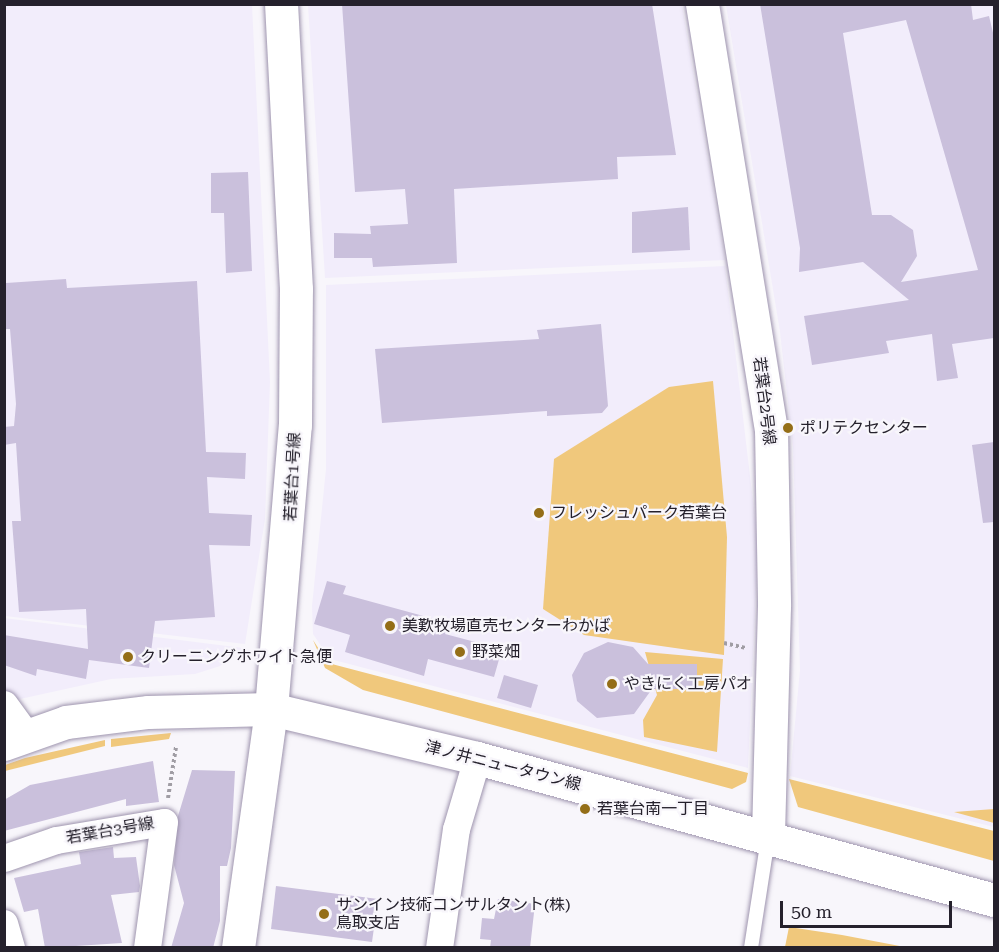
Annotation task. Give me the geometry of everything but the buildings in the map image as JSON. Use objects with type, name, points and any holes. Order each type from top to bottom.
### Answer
[{"type":"street","name":"若葉台1号線","points":[[238,948],[271,709],[295,425],[296,289],[281,4]]},
{"type":"street","name":"若葉台2号線","points":[[702,4],[771,428],[774,606],[768,838]]},
{"type":"street","points":[[4,704],[16,740]]},
{"type":"street","name":"津ノ井ニュータウン線","points":[[16,740],[66,722],[148,712],[271,709],[477,758],[994,900]]},
{"type":"street","points":[[439,948],[456,829],[477,758]]},
{"type":"street","name":"若葉台3号線","points":[[4,858],[56,840],[164,822],[147,948]]},
{"type":"street","points":[[4,922],[11,948]]},
{"type":"lane","points":[[751,948],[768,838]]},
{"type":"path","points":[[164,822],[176,747]]},
{"type":"shaded area","points":[[5,5],[252,5],[270,382],[265,519],[245,644],[5,616]]},
{"type":"shaded area","points":[[308,5],[682,5],[725,260],[325,278]]},
{"type":"shaded area","points":[[726,5],[994,5],[994,827],[790,776],[800,670],[793,447],[780,332]]},
{"type":"shaded area","name":"フレッシュパーク若葉台","points":[[725,266],[758,543],[748,768],[330,659],[313,634],[312,606],[326,469],[326,285]]},
{"type":"shaded area","points":[[713,381],[727,537],[724,655],[584,635],[543,609],[554,459],[669,387]]},
{"type":"shaded area","points":[[4,618],[243,648],[220,666],[195,674],[111,679],[11,701],[5,691]]},
{"type":"shaded area","points":[[313,640],[328,663],[748,773],[746,782],[732,789],[363,690],[325,668]]},
{"type":"shaded area","points":[[645,652],[723,659],[717,752],[644,737],[643,720],[657,695]]},
{"type":"shaded area","points":[[171,733],[169,739],[111,747],[111,739]]},
{"type":"shaded area","points":[[105,740],[105,746],[5,771],[5,765],[25,758]]},
{"type":"shaded area","points":[[789,779],[994,831],[994,861],[798,807]]},
{"type":"shaded area","points":[[994,809],[994,823],[954,812]]},
{"type":"shaded area","points":[[789,927],[842,935],[905,947],[785,947]]},
{"type":"place","name":"ポリテクセンター","points":[[788,428]]},
{"type":"place","name":"フレッシュパーク若葉台","points":[[539,513]]},
{"type":"place","name":"美歎牧場直売センターわかば","points":[[390,626]]},
{"type":"place","name":"野菜畑","points":[[460,652]]},
{"type":"place","name":"クリーニングホワイト急便","points":[[128,657]]},
{"type":"place","name":"やきにく工房パオ","points":[[612,684]]},
{"type":"place","name":"若葉台南一丁目","points":[[585,809]]},
{"type":"place","name":"サンイン技術コンサルタント(株) 鳥取支店","points":[[324,914]]}]
